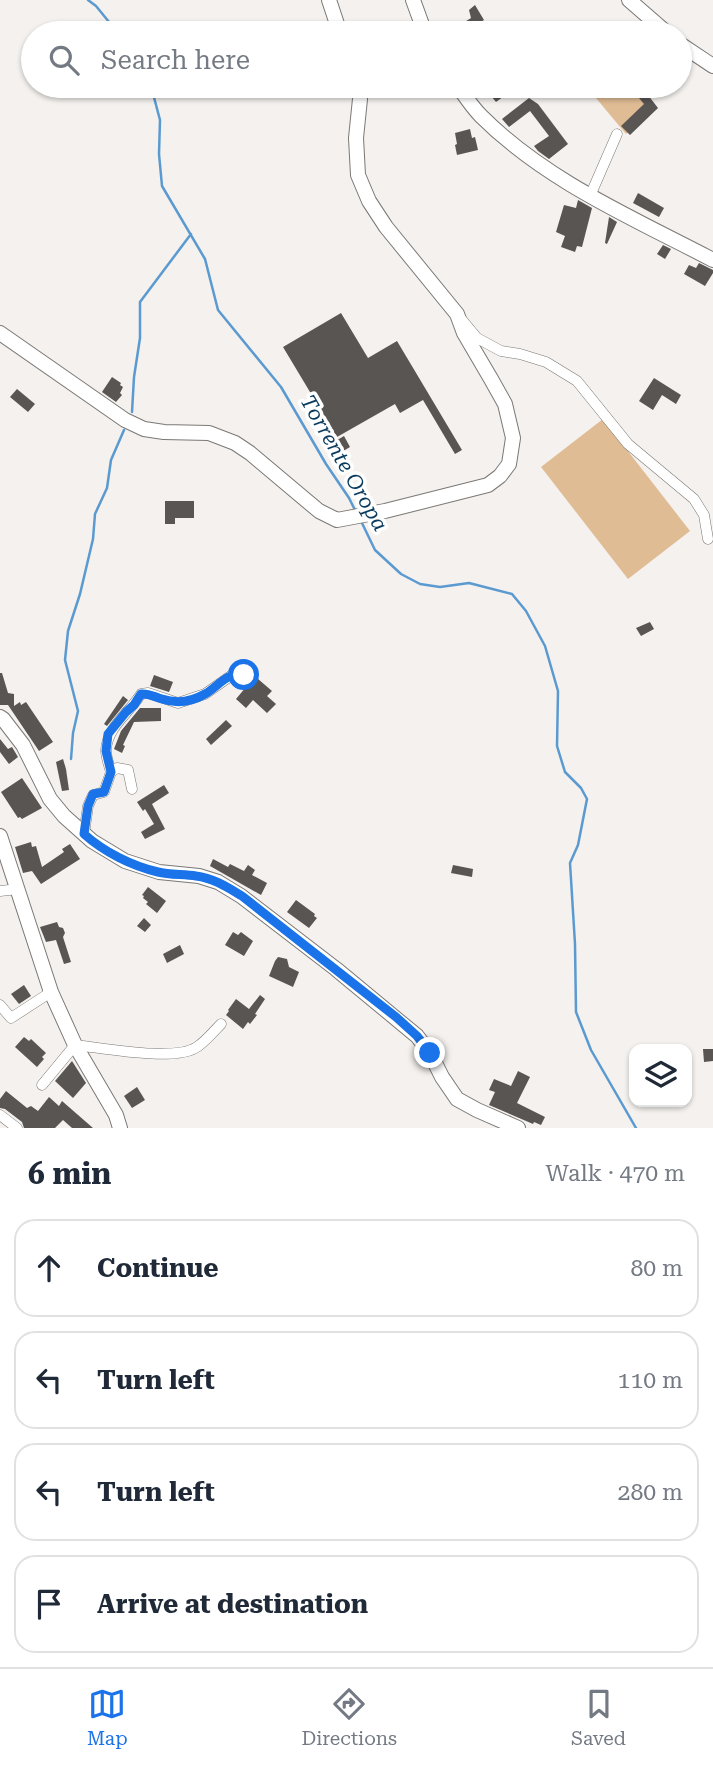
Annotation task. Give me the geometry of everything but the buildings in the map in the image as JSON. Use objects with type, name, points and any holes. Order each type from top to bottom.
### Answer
[{"type":"street","points":[[328,0],[336,21]]},
{"type":"street","points":[[413,0],[421,21]]},
{"type":"street","points":[[629,0],[653,21]]},
{"type":"street","points":[[692,52],[713,66]]},
{"type":"street","points":[[360,98],[356,138],[358,175],[369,201],[386,227],[477,338],[501,351],[546,362],[577,381],[628,444],[694,499],[704,515],[708,539]]},
{"type":"street","points":[[467,98],[478,114],[525,156],[590,196],[713,260]]},
{"type":"street","points":[[590,196],[617,134]]},
{"type":"street","points":[[0,333],[125,420],[144,429],[209,433],[235,443],[319,511],[337,520],[488,485],[500,476],[509,464],[513,438],[505,404],[464,333],[457,314]]},
{"type":"street","points":[[84,834],[88,806],[93,794],[104,792],[111,772],[106,751],[108,734],[141,694],[178,703],[205,694],[232,675],[244,675]]},
{"type":"street","points":[[0,717],[23,745],[50,799],[64,816],[92,841],[125,861],[159,873],[199,876],[218,882],[242,896],[417,1036],[457,1099],[518,1128]]},
{"type":"street","points":[[111,772],[117,768],[128,770],[132,789]]},
{"type":"street","points":[[0,836],[51,992],[75,1045],[116,1115],[120,1128]]},
{"type":"street","points":[[0,891],[18,889]]},
{"type":"street","points":[[0,1005],[11,1018],[51,992]]},
{"type":"street","points":[[75,1045],[154,1054],[184,1053],[197,1047],[221,1024]]},
{"type":"street","points":[[42,1085],[75,1045]]},
{"type":"street","points":[[0,1115],[18,1128]]},
{"type":"shaded area","points":[[596,98],[647,98],[657,109],[626,134]]},
{"type":"shaded area","points":[[603,419],[690,531],[628,579],[541,467]]},
{"type":"waterway","name":"Torrente Oropa","points":[[88,0],[108,21]]},
{"type":"waterway","name":"Torrente Oropa","points":[[154,98],[160,120],[162,186],[205,259],[218,310],[281,387],[356,512]]},
{"type":"waterway","points":[[132,412],[140,338],[140,302],[191,234]]},
{"type":"waterway","points":[[71,759],[78,711],[65,660],[68,631],[93,539],[95,514],[107,488],[111,460],[124,430]]},
{"type":"waterway","name":"Torrente Oropa","points":[[361,521],[375,550],[401,574],[420,584],[440,587],[469,583],[512,594],[526,611],[545,646],[558,691],[557,746],[565,772],[581,788],[587,799],[578,845],[570,863],[576,1012],[591,1050],[636,1128]]},
{"type":"route","points":[[244,675],[232,675],[205,694],[178,703],[141,694],[108,734],[106,751],[111,772],[104,792],[93,794],[88,806],[84,834],[125,861],[159,873],[199,876],[218,882],[242,896],[396,1017],[417,1036],[430,1053]]}]
